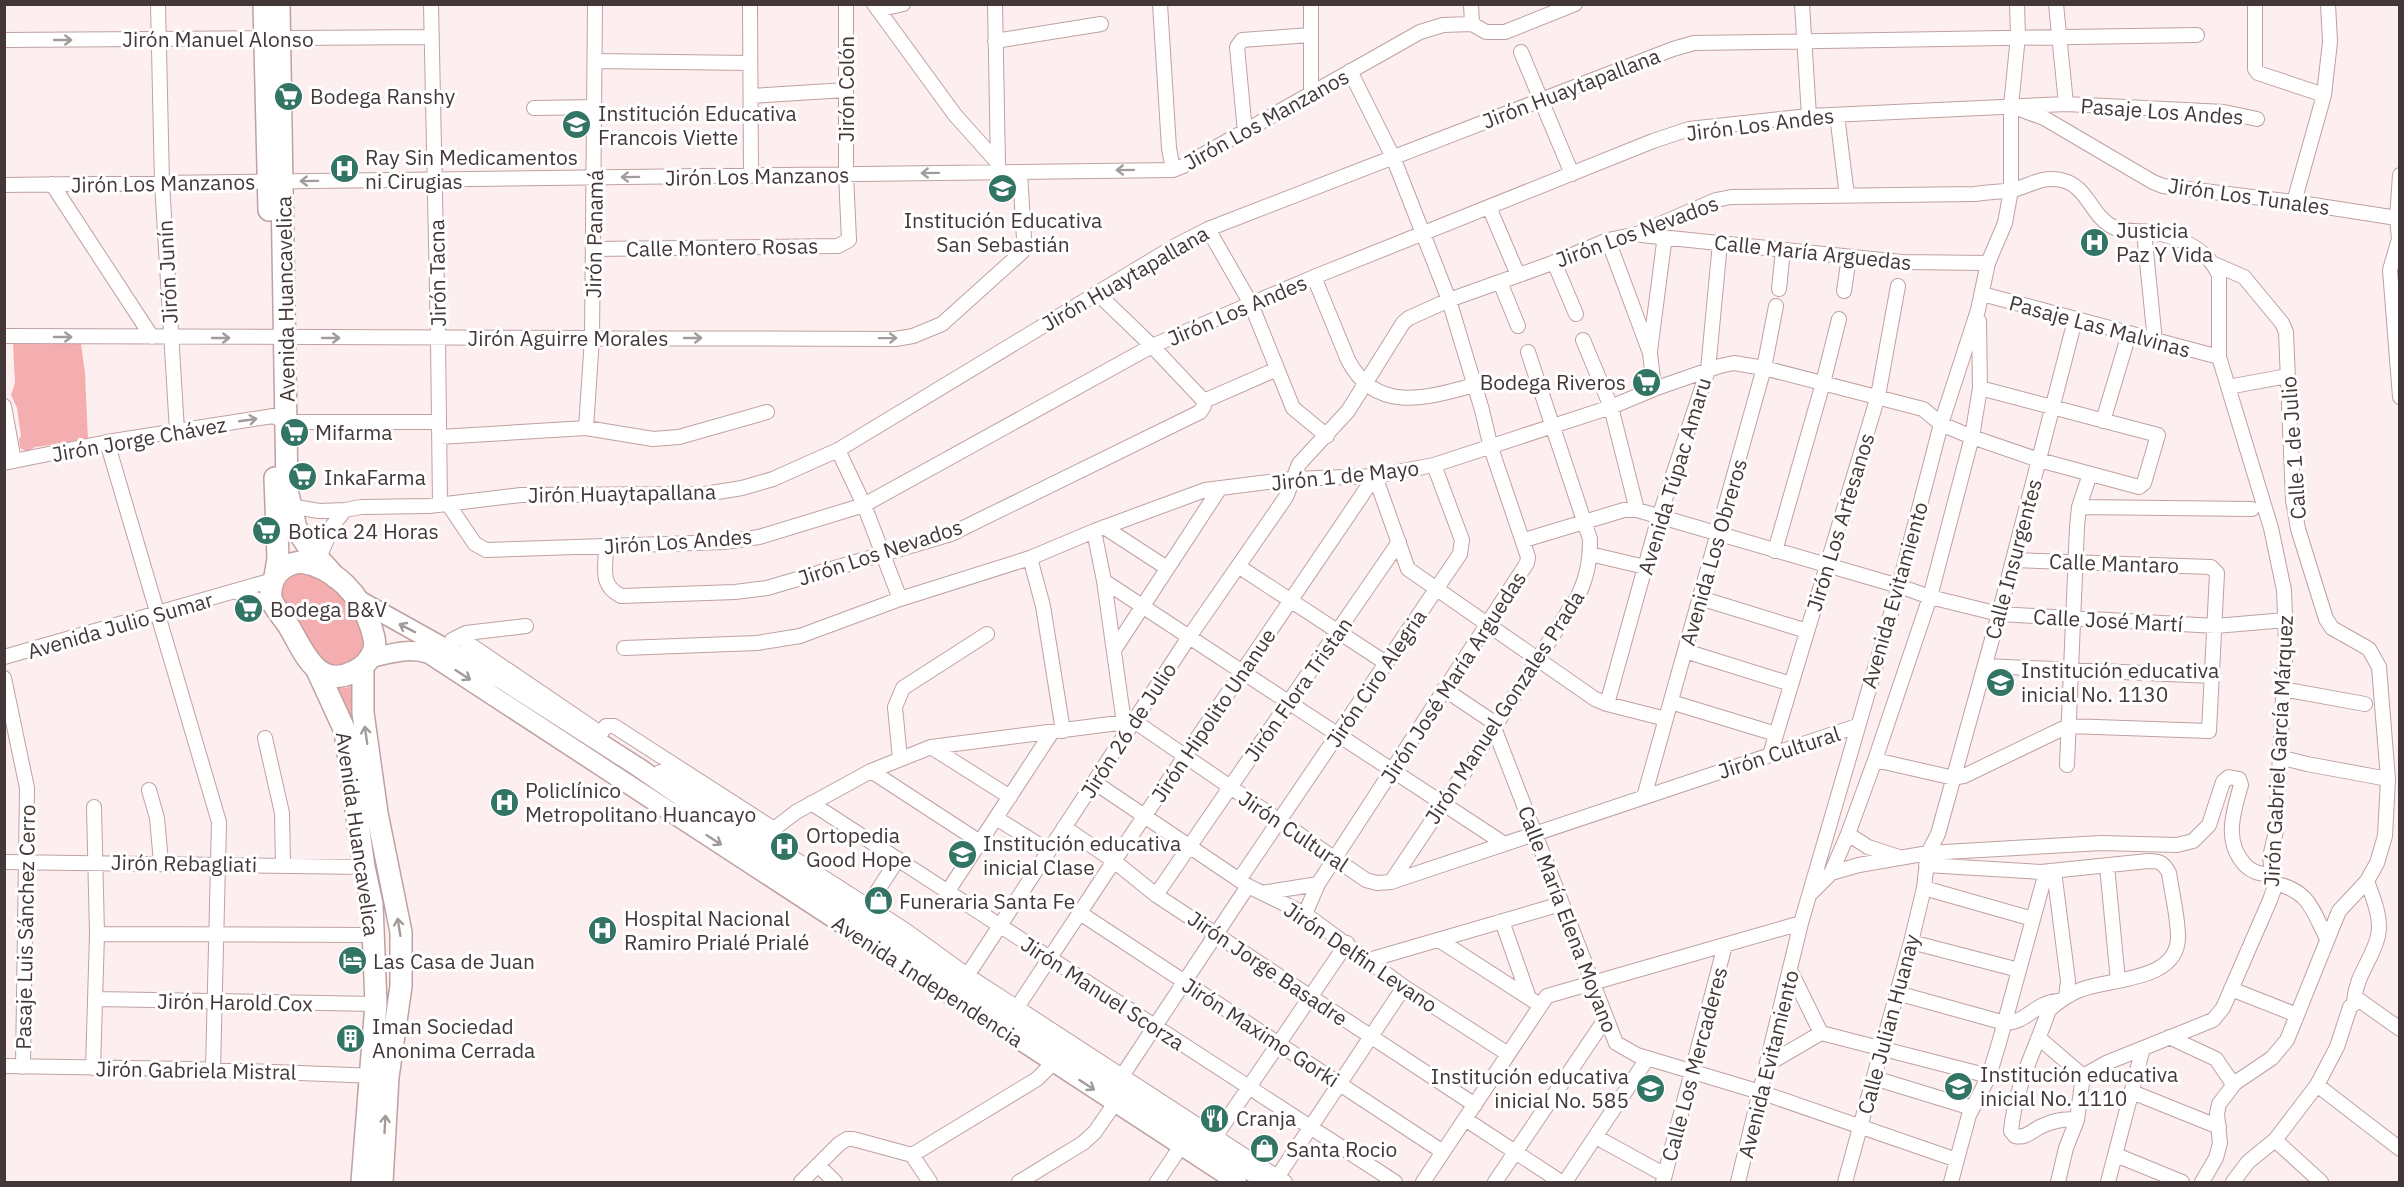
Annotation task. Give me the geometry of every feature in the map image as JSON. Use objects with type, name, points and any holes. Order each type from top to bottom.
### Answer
[{"type":"highway","name":"Avenida Huancavelica","points":[[264,4],[272,39],[280,419],[287,490],[274,578]]},
{"type":"highway","name":"Avenida Huancavelica","points":[[272,39],[279,4]]},
{"type":"highway","name":"Avenida Huancavelica","points":[[283,506],[309,548],[336,578]]},
{"type":"highway","points":[[301,562],[319,568],[336,578],[359,600],[373,632],[374,651],[367,662],[341,676],[332,676],[317,670],[274,606],[270,590],[274,578],[287,564],[301,562]]},
{"type":"highway","name":"Avenida Huancavelica","points":[[362,1182],[374,1154],[379,1076],[372,904],[364,867],[368,825],[363,713],[367,662]]},
{"type":"highway","name":"Avenida Huancavelica","points":[[317,670],[345,731],[368,825],[401,932],[401,986],[379,1076]]},
{"type":"highway","name":"Avenida Huancavelica","points":[[374,1154],[382,1182]]},
{"type":"main road","name":"Avenida Independencia","points":[[359,600],[504,681],[761,846],[1053,1063],[1237,1182]]},
{"type":"main road","name":"Avenida Independencia","points":[[367,662],[405,650],[417,650],[429,654],[761,846]]},
{"type":"main road","name":"Avenida Independencia","points":[[860,918],[1015,1011],[1269,1180]]},
{"type":"street","name":"Jirón Junín","points":[[158,4],[162,183],[177,431]]},
{"type":"street","name":"Jirón Tacna","points":[[431,4],[439,437],[444,505]]},
{"type":"street","name":"Jirón Panamá","points":[[586,428],[592,338],[595,4]]},
{"type":"street","points":[[750,4],[751,176]]},
{"type":"street","name":"Jirón Colón","points":[[846,4],[846,174],[849,240]]},
{"type":"street","points":[[903,4],[876,7],[955,115],[998,168]]},
{"type":"street","points":[[995,4],[998,168]]},
{"type":"street","points":[[1160,4],[1168,147],[1178,168]]},
{"type":"street","points":[[1311,4],[1311,94]]},
{"type":"street","points":[[1471,4],[1472,24],[1486,32],[1505,32],[1575,4]]},
{"type":"street","points":[[1802,4],[1809,116]]},
{"type":"street","name":"Avenida Evitamiento","points":[[1738,1182],[1809,894],[1899,586],[1941,424],[1978,310],[1988,263],[2006,223],[2011,190],[2011,106],[2018,36],[2017,4]]},
{"type":"street","points":[[2056,4],[2066,104]]},
{"type":"street","points":[[2255,4],[2255,69],[2258,73],[2324,95]]},
{"type":"street","points":[[2294,202],[2324,95],[2330,42],[2328,4]]},
{"type":"street","points":[[995,41],[1101,24]]},
{"type":"street","name":"Jirón Los Manzanos","points":[[4,184],[751,176],[998,168],[1020,172],[1178,168],[1420,32],[1443,25],[1472,24]]},
{"type":"street","points":[[1245,132],[1237,48],[1239,43],[1242,40],[1311,35]]},
{"type":"street","name":"Jirón Huaytapallana","points":[[283,506],[319,511],[361,507],[444,505],[521,495],[705,494],[742,488],[773,479],[838,450],[1175,246],[1208,229],[1673,49],[1694,44],[2018,36],[2197,35]]},
{"type":"street","name":"Jirón Manuel Alonso","points":[[4,40],[432,37]]},
{"type":"street","points":[[1521,52],[1572,174]]},
{"type":"street","points":[[595,61],[750,63]]},
{"type":"street","name":"Jirón José María Arguedas","points":[[1305,914],[1318,884],[1334,858],[1527,563],[1528,552],[1491,448],[1449,300],[1393,157],[1350,71]]},
{"type":"street","points":[[751,96],[846,90]]},
{"type":"street","name":"Jirón Los Andes","points":[[444,505],[476,544],[486,550],[724,542],[759,537],[864,505],[1152,346],[1314,277],[1689,129],[1809,116],[2066,104]]},
{"type":"street","name":"Pasaje Los Andes","points":[[2066,104],[2224,112],[2257,119]]},
{"type":"street","name":"Jirón Los Tunales","points":[[2011,106],[2044,118],[2163,186],[2294,202],[2398,219]]},
{"type":"street","points":[[534,108],[594,108]]},
{"type":"street","points":[[1837,115],[1847,196]]},
{"type":"street","name":"Jirón Aguirre Morales","points":[[4,336],[896,339],[913,336],[942,324],[1022,252],[1024,239],[1020,172]]},
{"type":"street","points":[[2400,175],[2399,239],[2390,270],[2400,397]]},
{"type":"street","name":"Jirón Los Nevados","points":[[1366,382],[1403,323],[1409,318],[1449,300],[1608,240],[1637,234],[1716,200],[1731,197],[1975,194],[2003,189],[2011,190],[2032,181],[2063,180],[2082,192],[2102,219],[2113,227],[2128,232],[2144,232]]},
{"type":"street","points":[[52,184],[152,337]]},
{"type":"street","points":[[1489,207],[1518,275]]},
{"type":"street","points":[[1208,229],[1251,304],[1293,408],[1327,436]]},
{"type":"street","points":[[2144,232],[2155,341]]},
{"type":"street","name":"Calle 1 de Julio","points":[[2144,232],[2189,243],[2205,253],[2214,264],[2244,277],[2282,323],[2286,332],[2293,500],[2298,529],[2326,619],[2332,627],[2369,649],[2379,667],[2388,779],[2385,836],[2377,863],[2367,881],[2339,911],[2287,1040],[2272,1058],[2233,1084]]},
{"type":"street","name":"Calle María Arguedas","points":[[1637,234],[1902,262],[1988,263]]},
{"type":"street","name":"Calle Montero Rosas","points":[[593,249],[838,246],[849,240]]},
{"type":"street","points":[[1608,240],[1650,353]]},
{"type":"street","points":[[1654,389],[1650,353],[1664,243]]},
{"type":"street","name":"Avenida Túpac Amaru","points":[[1607,704],[1659,517],[1708,370],[1720,243]]},
{"type":"street","points":[[1779,289],[1783,250]]},
{"type":"street","points":[[1844,291],[1849,257]]},
{"type":"street","points":[[1554,262],[1576,314]]},
{"type":"street","name":"Jirón Gabriel García Márquez","points":[[2084,1076],[2106,1063],[2213,1020],[2220,1014],[2270,900],[2272,879],[2270,857],[2276,831],[2283,689],[2284,590],[2271,528],[2219,357],[2219,275],[2214,264]]},
{"type":"street","points":[[1314,277],[1348,360],[1353,370],[1366,382],[1387,395],[1399,399],[1429,398],[1474,385]]},
{"type":"street","points":[[1500,282],[1518,326]]},
{"type":"street","name":"Jirón Los Artesanos","points":[[1770,755],[1878,396],[1898,285]]},
{"type":"street","points":[[1097,293],[1152,346],[1204,403]]},
{"type":"street","name":"Pasaje Las Malvinas","points":[[1982,294],[2219,357]]},
{"type":"street","name":"Avenida Los Obreros","points":[[1644,796],[1764,368],[1776,306]]},
{"type":"street","points":[[1809,894],[1831,873],[1848,834],[1930,597],[1972,437],[1980,388],[1978,310]]},
{"type":"street","points":[[1775,550],[1839,319]]},
{"type":"street","name":"Calle Insurgentes","points":[[1927,859],[1938,834],[1985,666],[2075,320]]},
{"type":"street","points":[[1980,388],[2103,421],[2129,334]]},
{"type":"street","points":[[1524,540],[1624,510],[1637,510],[1611,407],[1583,340]]},
{"type":"street","name":"Jirón Manuel Gonzales Prada","points":[[1391,882],[1495,726],[1578,596],[1586,578],[1590,539],[1528,352]]},
{"type":"street","name":"Jirón 1 de Mayo","points":[[624,648],[757,643],[800,636],[900,599],[1030,558],[1099,529],[1205,490],[1292,479],[1375,476],[1434,465],[1553,427],[1654,389],[1734,363],[1764,368],[1923,409],[1941,424],[1972,437],[2039,460],[2142,486],[2158,435],[2103,421]]},
{"type":"street","name":"Jirón Los Nevados","points":[[606,546],[606,581],[612,591],[621,596],[735,592],[767,588],[951,534],[1200,412],[1204,403],[1277,369]]},
{"type":"street","points":[[2228,387],[2288,376]]},
{"type":"street","name":"Jirón 26 de Julio","points":[[965,979],[1094,782],[1129,722],[1286,497],[1299,464],[1348,411],[1366,382]]},
{"type":"street","points":[[4,406],[9,462]]},
{"type":"street","points":[[439,437],[586,428],[653,440],[679,436],[767,412]]},
{"type":"street","name":"Jirón Jorge Chávez","points":[[9,462],[107,442],[280,419],[439,422]]},
{"type":"street","points":[[107,442],[219,822],[213,1070]]},
{"type":"street","points":[[838,450],[884,553],[900,599]]},
{"type":"street","name":"Jirón Ciro Alegria","points":[[1119,1079],[1216,934],[1280,821],[1462,547],[1434,465]]},
{"type":"street","points":[[2067,765],[2079,507],[2090,474]]},
{"type":"street","points":[[1375,476],[1408,568],[1595,699],[1666,719]]},
{"type":"street","name":"Jirón Hipolito Unanue","points":[[1015,1011],[1144,816],[1375,476]]},
{"type":"street","points":[[1114,650],[1220,488]]},
{"type":"street","points":[[2079,507],[2252,509]]},
{"type":"street","points":[[319,558],[333,525],[345,510]]},
{"type":"street","name":"Calle José Martí","points":[[1637,510],[1930,597],[1999,614],[2216,626],[2285,620]]},
{"type":"street","points":[[1099,529],[1167,568]]},
{"type":"street","points":[[459,637],[601,734],[606,726],[614,726],[761,846],[811,802],[871,771],[931,747],[1129,722],[1114,650],[1099,529]]},
{"type":"street","name":"Jirón Flora Tristan","points":[[1156,894],[1399,542]]},
{"type":"street","points":[[1590,554],[1645,567]]},
{"type":"street","points":[[948,891],[1010,797],[1058,732],[1043,606],[1030,558]]},
{"type":"street","name":"Calle Mantaro","points":[[2013,560],[2211,567],[2217,573],[2216,626]]},
{"type":"street","points":[[1238,566],[1386,663]]},
{"type":"street","name":"Avenida Julio Sumar","points":[[4,657],[236,592],[274,578]]},
{"type":"street","points":[[1104,581],[1503,843]]},
{"type":"street","name":"Avenida Julio Sumar","points":[[236,592],[274,606]]},
{"type":"street","points":[[1700,598],[1807,631]]},
{"type":"street","points":[[440,645],[466,633],[526,626]]},
{"type":"street","points":[[1875,760],[1954,778],[1964,776],[2068,726],[2209,731],[2216,626]]},
{"type":"street","points":[[900,759],[895,707],[903,688],[987,634]]},
{"type":"street","points":[[1685,651],[1791,684]]},
{"type":"street","points":[[1985,666],[2213,676]]},
{"type":"street","name":"Pasaje Luis Sánchez Cerro","points":[[4,678],[27,788],[23,1067]]},
{"type":"street","points":[[1444,689],[1495,726]]},
{"type":"street","points":[[2283,689],[2365,704]]},
{"type":"street","points":[[1671,702],[1776,734]]},
{"type":"street","name":"Jirón Cultural","points":[[1129,722],[1185,756],[1366,880],[1377,883],[1391,882],[1857,726]]},
{"type":"street","name":"Calle María Elena Moyano","points":[[1495,726],[1592,983],[1616,1042],[1622,1048],[1647,1059],[1761,1092],[1957,1160]]},
{"type":"street","points":[[266,738],[282,813],[283,864]]},
{"type":"street","points":[[931,747],[1010,797]]},
{"type":"street","points":[[2279,756],[2307,764],[2388,779]]},
{"type":"street","points":[[871,771],[980,842]]},
{"type":"street","points":[[1927,859],[2101,843],[2177,845],[2193,841],[2209,825],[2223,782],[2229,777],[2234,777],[2239,779],[2241,785],[2232,824],[2231,843],[2237,857],[2251,870],[2293,888],[2312,904],[2327,939]]},
{"type":"street","name":"Jirón Delfin Levano","points":[[1094,782],[1244,883],[1305,914],[1404,987],[1508,1054]]},
{"type":"street","points":[[148,790],[157,818],[161,862]]},
{"type":"street","name":"Jirón Manuel Scorza","points":[[811,802],[1395,1182]]},
{"type":"street","points":[[93,1068],[97,934],[94,807]]},
{"type":"street","points":[[996,818],[1049,851]]},
{"type":"street","name":"Jirón Jorge Basadre","points":[[1064,827],[1114,861],[1156,894],[1475,1105]]},
{"type":"street","points":[[1848,834],[1868,847],[1901,858]]},
{"type":"street","points":[[1831,873],[1859,865],[1901,858],[2050,872],[2158,861],[2165,865],[2169,873],[2178,939],[2170,960],[2143,976],[2081,990],[2062,999],[2049,1010],[2018,1090],[2011,1131],[2015,1136],[2023,1137],[2042,1126],[2067,1118],[2077,1120]]},
{"type":"street","points":[[860,918],[898,859]]},
{"type":"street","name":"Calle Julian Huanay","points":[[1845,1182],[1911,942],[1924,888],[1927,859]]},
{"type":"street","name":"Jirón Rebagliati","points":[[4,862],[96,861],[364,867]]},
{"type":"street","points":[[2107,866],[2118,981]]},
{"type":"street","points":[[1951,1182],[1972,1108],[1989,1076],[2033,919],[2050,872]]},
{"type":"street","points":[[2050,872],[2068,981],[2062,999]]},
{"type":"street","points":[[2367,881],[2375,905],[2379,935],[2355,986],[2360,1003],[2400,1029]]},
{"type":"street","points":[[1262,893],[1318,884]]},
{"type":"street","points":[[1924,888],[2033,919]]},
{"type":"street","points":[[1369,960],[1561,903]]},
{"type":"street","name":"Jirón Maximo Gorki","points":[[1080,913],[1443,1152]]},
{"type":"street","points":[[1502,921],[1534,1001]]},
{"type":"street","points":[[1424,1182],[1508,1054],[1534,1001],[1802,923]]},
{"type":"street","points":[[97,934],[374,935]]},
{"type":"street","points":[[1439,940],[1534,1001]]},
{"type":"street","points":[[1911,942],[2019,970]]},
{"type":"street","points":[[1213,1141],[1347,943]]},
{"type":"street","name":"Calle Los Mercaderes","points":[[1664,1179],[1725,945]]},
{"type":"street","points":[[1791,972],[1821,1033]]},
{"type":"street","points":[[1269,1180],[1310,1128],[1404,987]]},
{"type":"street","points":[[2231,989],[2297,1015]]},
{"type":"street","points":[[1897,993],[2005,1023],[2016,1022],[2045,1002],[2062,999]]},
{"type":"street","name":"Jirón Harold Cox","points":[[95,999],[376,1004]]},
{"type":"street","points":[[2233,1182],[2248,1162],[2275,1140],[2317,1085],[2337,1047],[2350,1007],[2360,1003]]},
{"type":"street","points":[[1495,1182],[1606,1018]]},
{"type":"street","points":[[1768,1064],[1821,1033],[1989,1076]]},
{"type":"street","points":[[2169,1037],[2216,1059],[2233,1084],[2219,1104],[2220,1143],[2216,1158],[2202,1182]]},
{"type":"street","points":[[2039,1038],[2084,1076],[2077,1120],[2066,1148],[2058,1182]]},
{"type":"street","points":[[2108,1182],[2143,1048]]},
{"type":"street","points":[[1565,1182],[1647,1059]]},
{"type":"street","points":[[912,1155],[1037,1079],[1053,1063]]},
{"type":"street","name":"Jirón Gabriela Mistral","points":[[4,1066],[379,1076]]},
{"type":"street","points":[[1874,1078],[1972,1108]]},
{"type":"street","points":[[2317,1085],[2400,1149]]},
{"type":"street","points":[[2132,1092],[2219,1127]]},
{"type":"street","points":[[1029,1180],[1083,1143],[1095,1132],[1115,1103]]},
{"type":"street","points":[[1465,1119],[1561,1182]]},
{"type":"street","points":[[1596,1137],[1664,1179]]},
{"type":"street","points":[[801,1182],[847,1139],[853,1139],[912,1155],[930,1182]]},
{"type":"street","points":[[2275,1140],[2321,1182]]},
{"type":"street","points":[[1157,1182],[1181,1146]]},
{"type":"street","points":[[2116,1155],[2182,1182]]},
{"type":"street","points":[[818,1165],[835,1182]]},
{"type":"shaded area","points":[[13,342],[81,344],[85,373],[88,440],[35,447],[27,452],[20,448],[21,436],[17,408],[11,395],[15,383]]},
{"type":"shaded area","points":[[289,570],[307,573],[336,587],[366,630],[365,653],[343,670],[320,663],[283,606],[277,585]]},
{"type":"shaded area","points":[[357,682],[367,768],[336,688],[346,688]]},
{"type":"place","name":"Bodega Ranshy","points":[[289,96]]},
{"type":"place","name":"Institución Educativa Francois Viette","points":[[577,125]]},
{"type":"place","name":"Ray Sin Medicamentos ni Cirugias","points":[[344,169]]},
{"type":"place","name":"Institución Educativa San Sebastián","points":[[1003,189]]},
{"type":"place","name":"Justicia Paz Y Vida","points":[[2095,242]]},
{"type":"place","name":"Bodega Riveros","points":[[1647,382]]},
{"type":"place","name":"Mifarma","points":[[294,432]]},
{"type":"place","name":"InkaFarma","points":[[303,477]]},
{"type":"place","name":"Botica 24 Horas","points":[[267,531]]},
{"type":"place","name":"Bodega B&V","points":[[249,609]]},
{"type":"place","name":"Institución educativa inicial No. 1130","points":[[2000,682]]},
{"type":"place","name":"Policlínico Metropolitano Huancayo","points":[[504,802]]},
{"type":"place","name":"Ortopedia Good Hope","points":[[785,847]]},
{"type":"place","name":"Institución educativa inicial Clase","points":[[962,855]]},
{"type":"place","name":"Funeraria Santa Fe","points":[[878,901]]},
{"type":"place","name":"Hospital Nacional Ramiro Prialé Prialé","points":[[603,930]]},
{"type":"place","name":"Las Casa de Juan","points":[[352,961]]},
{"type":"place","name":"Iman Sociedad Anonima Cerrada","points":[[351,1038]]},
{"type":"place","name":"Institución educativa inicial No. 1110","points":[[1959,1086]]},
{"type":"place","name":"Institución educativa inicial No. 585","points":[[1650,1088]]},
{"type":"place","name":"Cranja","points":[[1215,1118]]},
{"type":"place","name":"Santa Rocio","points":[[1265,1149]]}]
